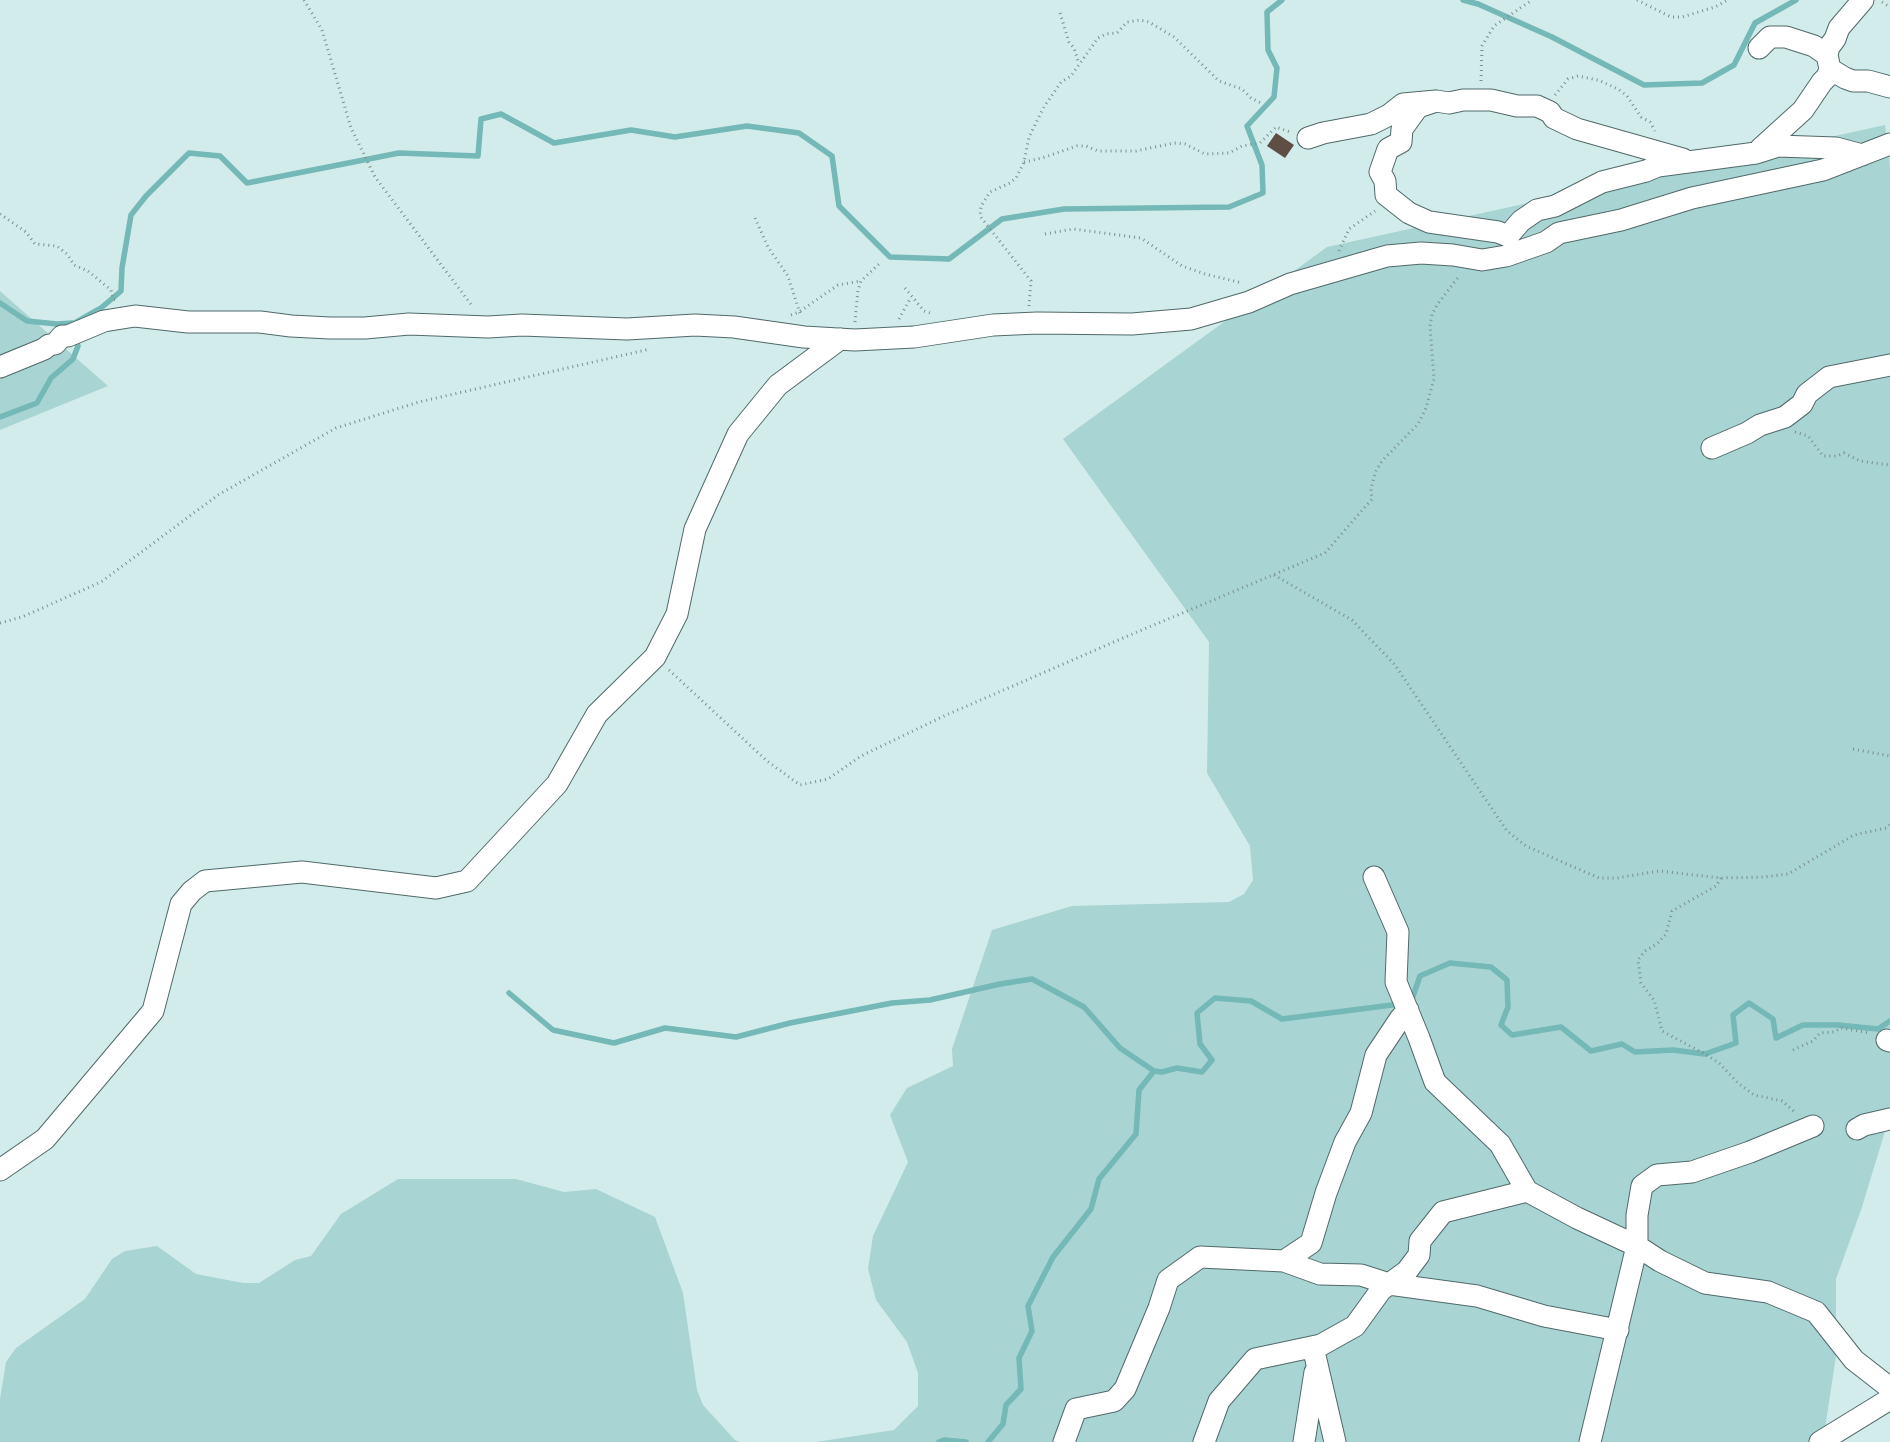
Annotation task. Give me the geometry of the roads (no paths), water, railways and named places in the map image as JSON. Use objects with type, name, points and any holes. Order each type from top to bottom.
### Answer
[{"type":"street","points":[[1756,152],[1803,110],[1827,77],[1829,47],[1835,40],[1839,28],[1863,0]]},
{"type":"street","points":[[1759,48],[1770,38],[1786,38],[1814,46],[1845,78],[1853,81],[1868,81],[1890,87]]},
{"type":"street","points":[[1308,138],[1323,133],[1371,124],[1389,115],[1403,104],[1491,100],[1516,106],[1536,106],[1550,112],[1554,118],[1577,128],[1693,161]]},
{"type":"street","points":[[1436,101],[1418,107],[1402,129],[1401,142],[1388,149],[1380,172],[1385,181],[1386,195],[1409,213],[1429,222],[1498,232],[1508,236]]},
{"type":"street","points":[[0,368],[55,344],[62,336],[68,336],[104,322],[135,316],[188,322],[260,322],[330,328],[365,328],[409,324],[488,327],[522,325],[626,328],[694,325],[734,327],[848,340],[897,339],[993,325],[1037,323],[1123,324],[1191,319],[1249,302],[1290,284],[1387,256],[1478,245],[1508,236],[1559,234],[1621,220],[1692,198],[1823,170],[1890,144]]},
{"type":"street","points":[[1508,236],[1521,221],[1537,210],[1555,206],[1602,182],[1646,171],[1658,166],[1756,152],[1778,146],[1836,148],[1862,155]]},
{"type":"street","points":[[1421,253],[1453,255],[1482,260],[1523,251],[1546,242],[1559,234]]},
{"type":"street","points":[[0,1170],[45,1140],[153,1011],[181,904],[205,881],[302,872],[436,888],[467,882],[557,784],[597,714],[655,657],[678,614],[695,529],[738,434],[778,385],[848,340]]},
{"type":"street","points":[[1712,448],[1747,433],[1760,425],[1785,417],[1802,404],[1807,394],[1828,377],[1890,365]]},
{"type":"street","points":[[1374,877],[1398,932],[1396,982],[1435,1082],[1500,1144],[1527,1191],[1577,1218],[1637,1246],[1660,1261],[1705,1284],[1768,1292],[1816,1312],[1854,1360],[1890,1388]]},
{"type":"street","points":[[1284,1261],[1311,1244],[1326,1193],[1345,1142],[1361,1113],[1376,1055],[1408,1010]]},
{"type":"street","points":[[1857,1129],[1890,1119]]},
{"type":"street","points":[[1590,1442],[1637,1246],[1638,1215],[1642,1186],[1657,1175],[1692,1172],[1750,1152],[1813,1126]]},
{"type":"street","points":[[1304,1442],[1314,1355],[1322,1345],[1355,1326],[1381,1290],[1407,1271],[1418,1255],[1420,1241],[1443,1212],[1527,1191]]},
{"type":"street","points":[[1064,1442],[1076,1409],[1114,1401],[1124,1389],[1159,1308],[1168,1280],[1200,1257],[1284,1261],[1320,1274],[1361,1275],[1389,1284],[1477,1296],[1544,1316],[1618,1330]]},
{"type":"street","points":[[1204,1442],[1219,1401],[1255,1358],[1314,1355]]},
{"type":"street","points":[[1314,1355],[1335,1442]]},
{"type":"street","points":[[1820,1442],[1890,1399]]},
{"type":"waterway","points":[[73,324],[101,308],[121,291],[122,268],[131,215],[146,196],[189,153],[220,156],[247,183],[399,153],[478,156],[481,119],[501,114],[554,143],[631,130],[675,137],[747,126],[799,133],[832,156],[839,206],[890,257],[949,259],[1002,219],[1064,209],[1229,207],[1263,193],[1262,165],[1247,126],[1274,97],[1277,68],[1268,50],[1267,12],[1282,0]]},
{"type":"waterway","points":[[1463,0],[1478,4],[1552,37],[1644,85],[1702,83],[1734,65],[1755,23],[1796,0]]},
{"type":"waterway","points":[[0,303],[27,321],[57,324],[73,323]]},
{"type":"waterway","points":[[0,417],[37,403],[51,378],[73,359],[78,346],[75,338]]},
{"type":"waterway","points":[[1411,1002],[1420,976],[1450,963],[1491,967],[1507,980],[1508,1007],[1501,1025],[1512,1035],[1561,1027],[1591,1051],[1622,1044],[1635,1052],[1673,1050],[1705,1054],[1736,1043],[1733,1015],[1749,1003],[1773,1019],[1776,1038],[1803,1025],[1838,1025],[1878,1029],[1890,1021]]},
{"type":"waterway","points":[[509,993],[553,1030],[614,1043],[665,1028],[736,1037],[790,1023],[892,1003],[930,1000],[1000,984],[1032,979],[1084,1007],[1120,1048],[1154,1071],[1162,1072],[1177,1068],[1202,1072],[1212,1060],[1200,1044],[1197,1013],[1215,998],[1251,1001],[1282,1019],[1400,1004]]},
{"type":"waterway","points":[[988,1442],[1003,1424],[1006,1405],[1021,1389],[1019,1358],[1032,1331],[1028,1306],[1053,1257],[1091,1209],[1099,1179],[1136,1134],[1139,1090],[1154,1071]]},
{"type":"waterway","points":[[939,1442],[944,1440],[966,1442]]}]
